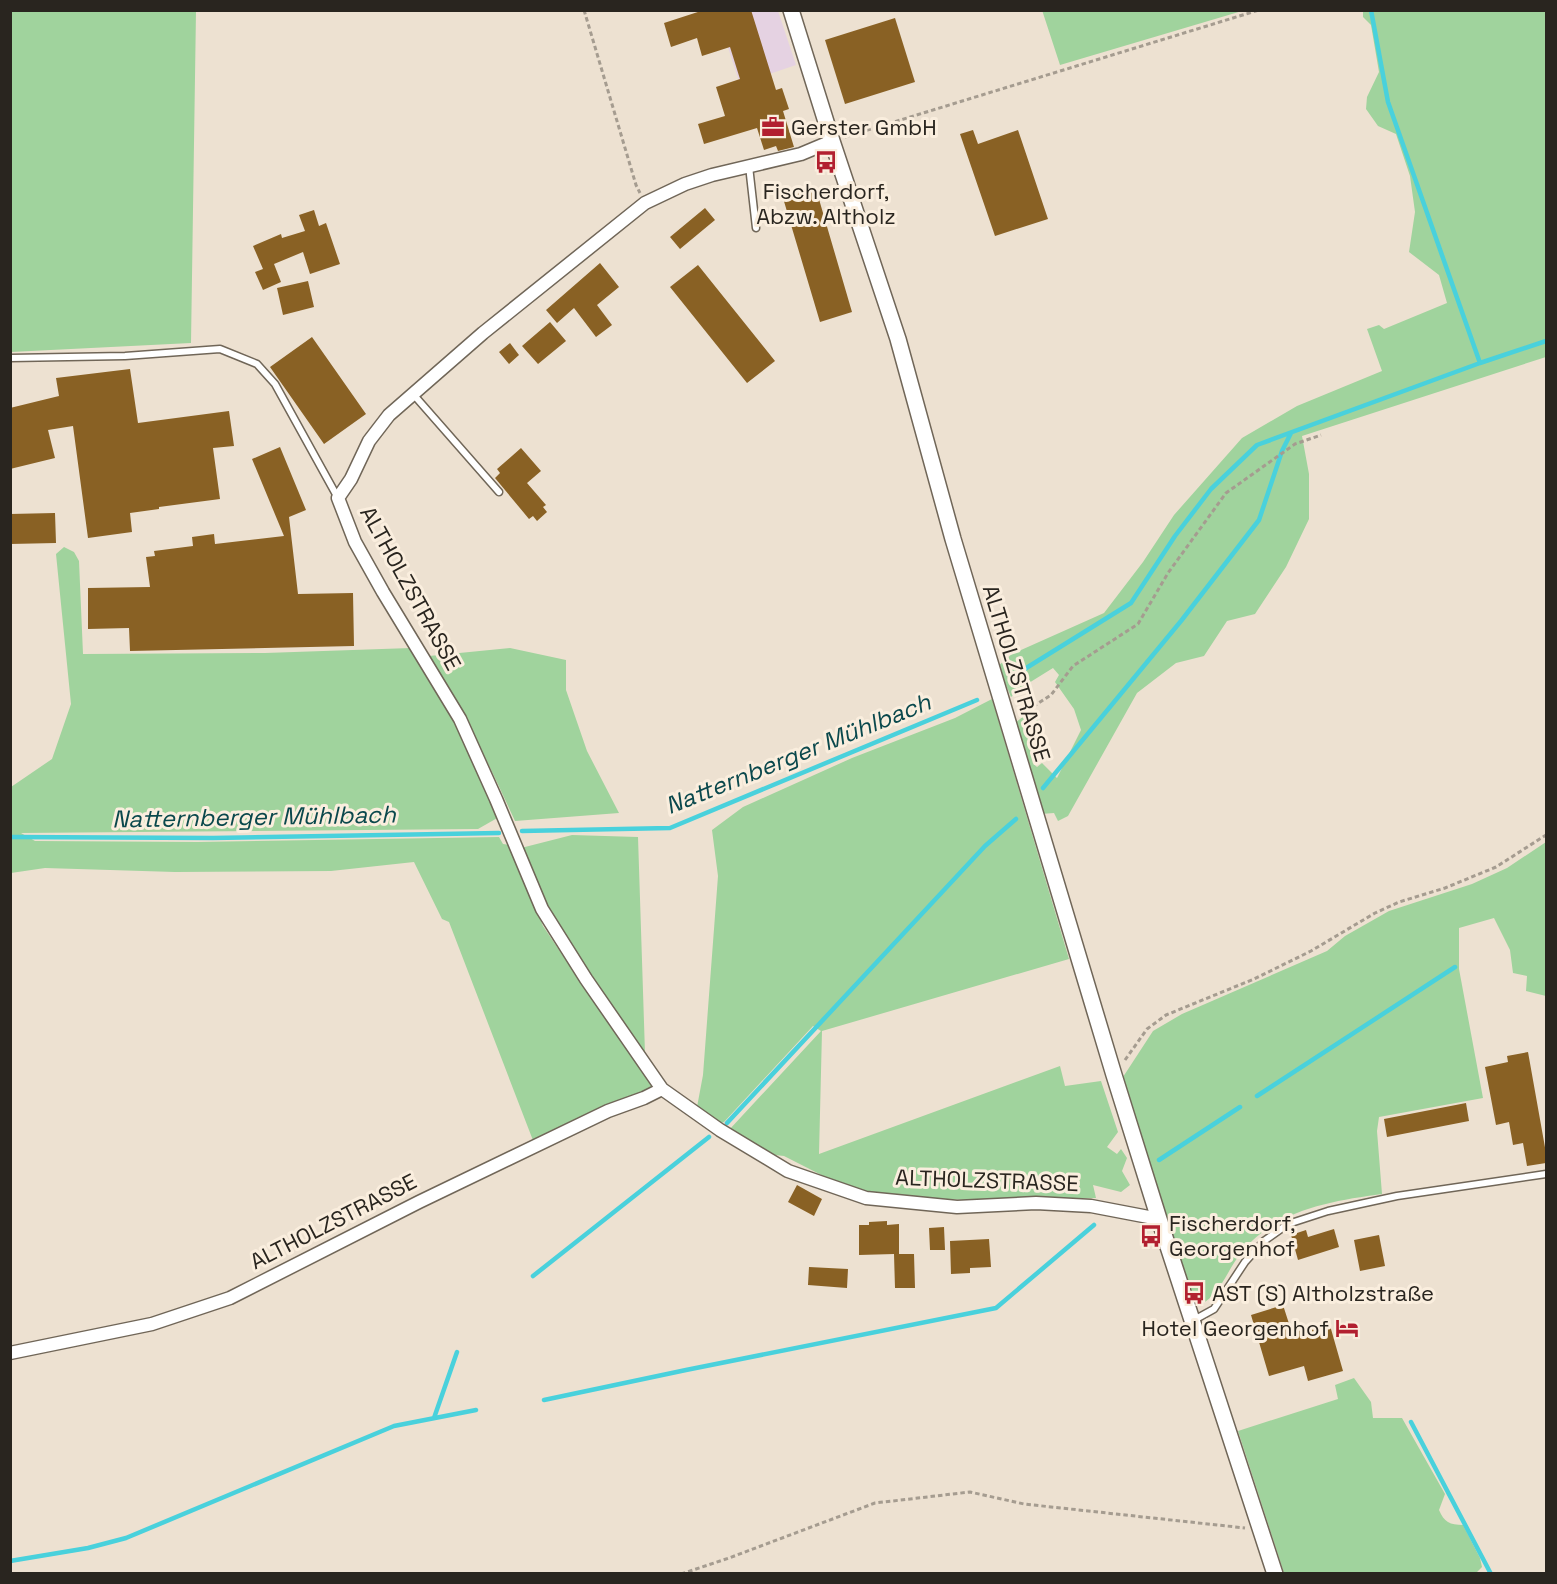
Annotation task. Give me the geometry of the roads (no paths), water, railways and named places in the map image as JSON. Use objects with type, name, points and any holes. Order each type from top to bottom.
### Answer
[{"type":"street","name":"ALTHOLZSTRASSE","points":[[791,10],[898,339],[953,539],[1158,1219],[1275,1574]]},
{"type":"street","name":"ALTHOLZSTRASSE","points":[[832,141],[801,154],[715,174],[685,184],[645,203],[483,333],[389,415],[369,441],[351,479],[338,498],[355,542],[460,719],[542,909],[586,979],[662,1089],[720,1130],[788,1171],[866,1198],[957,1207],[1036,1203],[1091,1206],[1158,1219]]},
{"type":"street","name":"ALTHOLZSTRASSE","points":[[10,1353],[152,1324],[230,1298],[419,1202],[608,1111],[662,1089]]},
{"type":"lane","points":[[749,166],[756,228]]},
{"type":"lane","points":[[10,358],[125,356],[220,349],[257,364],[274,384],[338,498]]},
{"type":"lane","points":[[413,394],[499,492]]},
{"type":"lane","points":[[1193,1321],[1214,1309],[1245,1262],[1264,1241],[1288,1224],[1328,1211],[1397,1196],[1546,1174]]},
{"type":"waterway","points":[[1371,10],[1388,102],[1480,363]]},
{"type":"waterway","name":"Natternberger Mühlbach","points":[[1023,670],[1131,603],[1175,536],[1211,489],[1257,445],[1546,341]]},
{"type":"waterway","points":[[1043,788],[1181,621],[1259,520],[1282,451],[1291,433]]},
{"type":"waterway","name":"Natternberger Mühlbach","points":[[522,831],[670,828],[977,700]]},
{"type":"waterway","points":[[727,1123],[985,846],[1016,819]]},
{"type":"waterway","name":"Natternberger Mühlbach","points":[[10,837],[213,838],[499,833]]},
{"type":"waterway","points":[[1257,1096],[1455,967]]},
{"type":"waterway","points":[[1159,1160],[1240,1107]]},
{"type":"waterway","points":[[533,1276],[709,1137]]},
{"type":"waterway","points":[[544,1400],[996,1308],[1094,1225]]},
{"type":"waterway","points":[[434,1418],[457,1352]]},
{"type":"waterway","points":[[10,1561],[88,1548],[126,1538],[394,1426],[476,1410]]},
{"type":"waterway","points":[[1411,1422],[1491,1574]]},
{"type":"place","name":"Gerster GmbH","points":[[773,127]]},
{"type":"place","name":"Fischerdorf, Abzw. Altholz","points":[[826,162]]},
{"type":"place","name":"Fischerdorf, Georgenhof","points":[[1151,1236]]},
{"type":"place","name":"AST (S) Altholzstraße","points":[[1194,1293]]},
{"type":"place","name":"Hotel Georgenhof","points":[[1347,1328]]}]
